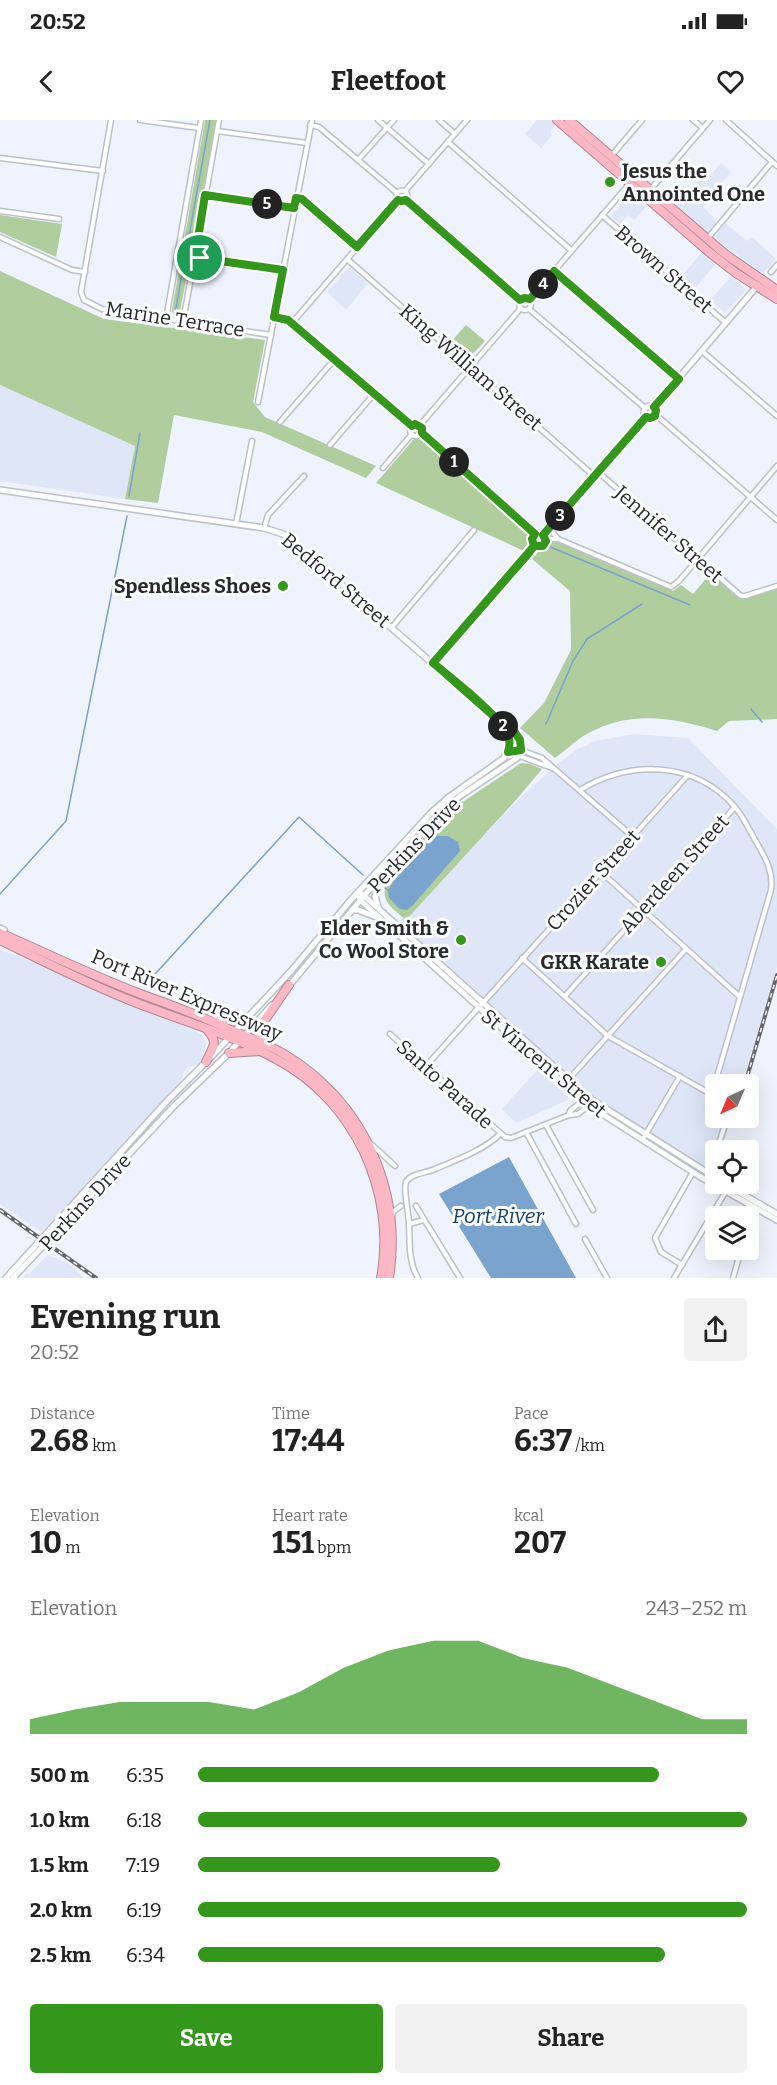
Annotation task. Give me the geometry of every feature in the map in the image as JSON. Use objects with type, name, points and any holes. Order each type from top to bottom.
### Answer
[{"type":"highway","points":[[557,120],[632,180],[714,256],[759,284],[777,290]]},
{"type":"highway","points":[[569,120],[611,156],[632,180]]},
{"type":"highway","points":[[647,193],[777,299]]},
{"type":"highway","name":"Port River Expressway","points":[[1,930],[68,963],[177,1008],[262,1047],[284,1053],[317,1077],[354,1118],[368,1141],[384,1183],[391,1217],[392,1242],[389,1278]]},
{"type":"highway","name":"Port River Expressway","points":[[0,940],[127,999],[205,1028],[232,1034]]},
{"type":"highway","points":[[229,1053],[262,1047],[260,1028],[289,985]]},
{"type":"highway","points":[[177,1008],[186,1008],[221,1020],[237,1021],[248,1018]]},
{"type":"highway","points":[[205,1028],[214,1037],[215,1042],[206,1063]]},
{"type":"highway","name":"Port River Expressway","points":[[262,1047],[292,1068],[330,1101],[360,1143],[377,1185],[382,1216],[385,1236],[381,1278]]},
{"type":"street","points":[[0,237],[72,270],[85,273],[111,120]]},
{"type":"street","points":[[140,120],[170,122],[199,128]]},
{"type":"street","points":[[166,319],[201,120]]},
{"type":"street","points":[[183,321],[219,120]]},
{"type":"street","points":[[378,120],[429,164]]},
{"type":"street","points":[[358,160],[394,120]]},
{"type":"street","points":[[439,120],[455,134]]},
{"type":"street","points":[[405,191],[467,120]]},
{"type":"street","points":[[611,156],[642,120]]},
{"type":"street","points":[[693,120],[703,128]]},
{"type":"street","points":[[647,193],[710,120]]},
{"type":"street","points":[[726,120],[777,166]]},
{"type":"street","points":[[258,402],[311,122],[397,193],[398,200],[292,323]]},
{"type":"street","points":[[217,130],[307,144]]},
{"type":"street","points":[[448,142],[572,250]]},
{"type":"street","points":[[1,160],[9,158],[103,171]]},
{"type":"street","points":[[707,240],[772,162]]},
{"type":"street","points":[[529,309],[530,299],[632,180]]},
{"type":"street","points":[[397,193],[400,190],[405,191]]},
{"type":"street","points":[[405,191],[406,200]]},
{"type":"street","points":[[205,195],[294,208]]},
{"type":"street","points":[[296,198],[304,200],[357,247]]},
{"type":"street","points":[[398,200],[406,200],[520,300]]},
{"type":"street","points":[[0,211],[59,219]]},
{"type":"street","name":"Brown Street","points":[[602,215],[726,323]]},
{"type":"street","points":[[195,257],[283,270]]},
{"type":"street","name":"King William Street","points":[[346,259],[596,474]]},
{"type":"street","points":[[771,272],[777,266]]},
{"type":"street","points":[[554,271],[679,379]]},
{"type":"street","name":"Marine Terrace","points":[[85,273],[81,292],[83,297],[87,302],[102,309],[271,334]]},
{"type":"street","points":[[654,407],[759,284]]},
{"type":"street","points":[[520,300],[530,299]]},
{"type":"street","points":[[520,300],[521,309]]},
{"type":"street","points":[[420,425],[521,309],[529,309],[645,408]]},
{"type":"street","points":[[274,317],[292,323],[412,426]]},
{"type":"street","points":[[702,351],[777,416]]},
{"type":"street","points":[[280,422],[334,360]]},
{"type":"street","points":[[330,445],[374,394]]},
{"type":"street","points":[[645,408],[654,407]]},
{"type":"street","points":[[654,407],[656,415],[777,520]]},
{"type":"street","points":[[645,408],[646,417]]},
{"type":"street","points":[[646,417],[652,418],[656,415]]},
{"type":"street","points":[[433,663],[534,546],[543,546],[549,528],[646,417]]},
{"type":"street","points":[[412,426],[420,425]]},
{"type":"street","points":[[420,425],[422,433],[535,534],[558,539],[666,587],[679,581],[777,466]]},
{"type":"street","points":[[412,426],[410,431],[412,434]]},
{"type":"street","points":[[412,434],[417,436],[422,433]]},
{"type":"street","points":[[383,468],[412,434]]},
{"type":"street","points":[[236,524],[252,441]]},
{"type":"street","name":"Jennifer Street","points":[[596,474],[741,596],[777,586]]},
{"type":"street","points":[[264,528],[268,515],[304,476]]},
{"type":"street","name":"Bedford Street","points":[[0,490],[276,531],[288,537],[498,720]]},
{"type":"street","points":[[549,528],[558,539]]},
{"type":"street","points":[[392,627],[474,530]]},
{"type":"street","points":[[534,546],[532,539],[535,534]]},
{"type":"street","points":[[498,720],[508,734],[510,745],[508,752],[540,757],[632,836]]},
{"type":"street","points":[[498,720],[519,737],[520,753]]},
{"type":"street","name":"Perkins Drive","points":[[13,1278],[174,1106],[229,1053],[441,803],[500,762],[508,752]]},
{"type":"street","name":"Perkins Drive","points":[[6,1278],[168,1100],[206,1063],[449,805],[520,753]]},
{"type":"street","points":[[579,790],[608,776],[630,770],[659,768],[688,775],[711,786],[735,807],[765,858],[772,881],[771,890],[720,1074]]},
{"type":"street","name":"Crozier Street","points":[[426,1066],[688,775]]},
{"type":"street","name":"Aberdeen Street","points":[[565,996],[735,807]]},
{"type":"street","points":[[600,872],[741,997]]},
{"type":"street","points":[[352,910],[379,913],[375,896],[382,875]]},
{"type":"street","name":"St Vincent Street","points":[[361,896],[587,1101],[705,1174]]},
{"type":"street","points":[[568,1080],[686,949]]},
{"type":"street","points":[[522,958],[608,1036],[705,1090]]},
{"type":"street","name":"St Vincent Street","points":[[480,1005],[568,1080],[587,1101]]},
{"type":"street","name":"Santo Parade","points":[[390,1034],[500,1134]]},
{"type":"street","points":[[644,1137],[680,1076]]},
{"type":"street","points":[[416,1277],[411,1264],[410,1224],[405,1186],[407,1180],[434,1170],[490,1143],[500,1134],[511,1138],[582,1112],[587,1107],[587,1101]]},
{"type":"street","points":[[546,1125],[593,1210]]},
{"type":"street","points":[[526,1132],[576,1224]]},
{"type":"street","name":"St Vincent Street","points":[[644,1137],[693,1172],[705,1176]]},
{"type":"street","points":[[368,1141],[395,1166]]},
{"type":"street","points":[[682,1265],[661,1252],[654,1238],[693,1172]]},
{"type":"street","points":[[674,1278],[723,1194]]},
{"type":"street","name":"St Vincent Street","points":[[739,1194],[777,1220]]},
{"type":"street","name":"St Vincent Street","points":[[755,1204],[777,1214]]},
{"type":"street","points":[[391,1217],[394,1211],[401,1206]]},
{"type":"street","points":[[416,1206],[460,1278]]},
{"type":"street","points":[[410,1224],[424,1220]]},
{"type":"street","points":[[585,1239],[607,1278]]},
{"type":"street","points":[[734,1278],[738,1260]]},
{"type":"shaded area","points":[[537,120],[552,120],[556,124],[550,132],[552,135],[541,148],[525,134]]},
{"type":"shaded area","points":[[721,163],[731,172],[703,207],[718,222],[709,232],[704,233],[675,205],[700,178],[705,182]]},
{"type":"shaded area","points":[[629,195],[633,195],[646,207],[634,220],[628,215],[620,224],[611,216]]},
{"type":"shaded area","points":[[725,223],[747,241],[752,237],[776,259],[763,274],[716,239],[716,234]]},
{"type":"shaded area","points":[[702,252],[716,264],[696,287],[682,276]]},
{"type":"shaded area","points":[[349,267],[368,283],[346,310],[327,292]]},
{"type":"shaded area","points":[[731,277],[746,290],[725,313],[710,300]]},
{"type":"shaded area","points":[[0,385],[135,446],[125,499],[0,481]]},
{"type":"shaded area","points":[[634,734],[688,738],[777,829],[777,967],[745,1074],[705,1074],[705,1128],[729,1128],[724,1140],[705,1140],[705,1165],[590,1095],[399,921],[521,797],[576,750],[596,741]]},
{"type":"shaded area","points":[[0,950],[46,966],[201,1034],[207,1042],[201,1061],[197,1065],[188,1067],[182,1079],[42,1232],[0,1204]]},
{"type":"shaded area","points":[[539,1068],[568,1095],[568,1100],[516,1123],[502,1109]]},
{"type":"shaded area","points":[[48,1255],[68,1263],[84,1278],[22,1278]]},
{"type":"green space","points":[[205,120],[217,120],[179,316],[173,315],[172,310]]},
{"type":"green space","points":[[0,215],[62,224],[56,257],[0,232]]},
{"type":"green space","points":[[0,271],[104,319],[265,340],[253,402],[265,417],[376,466],[366,478],[262,432],[174,415],[158,503],[125,499],[135,446],[0,385]]},
{"type":"green space","points":[[466,325],[485,341],[468,359],[450,343]]},
{"type":"green space","points":[[414,439],[420,439],[534,533],[531,545],[524,551],[376,483]]},
{"type":"green space","points":[[550,539],[673,591],[681,585],[693,594],[711,573],[742,599],[777,588],[777,719],[729,721],[717,731],[683,722],[650,718],[634,719],[601,727],[585,735],[555,758],[520,728],[544,703],[571,650],[570,591],[532,559]]},
{"type":"green space","points":[[521,763],[542,769],[406,920],[386,900],[386,882],[390,874],[455,807]]},
{"type":"water","points":[[435,836],[448,836],[458,842],[460,851],[413,905],[407,910],[400,909],[389,898],[388,890],[410,861]]},
{"type":"water","name":"Port River","points":[[509,1157],[576,1278],[491,1278],[439,1194]]},
{"type":"waterway","points":[[175,313],[210,120]]},
{"type":"waterway","points":[[129,496],[140,433]]},
{"type":"waterway","points":[[0,894],[66,821],[127,516]]},
{"type":"waterway","points":[[548,546],[690,605]]},
{"type":"waterway","points":[[546,724],[573,661],[587,639],[642,604]]},
{"type":"waterway","points":[[751,709],[762,722]]},
{"type":"waterway","points":[[145,985],[299,817],[363,875]]},
{"type":"railway","points":[[748,1074],[777,975]]},
{"type":"railway","points":[[0,1210],[96,1278]]},
{"type":"place","name":"Jesus the Annointed One","points":[[610,182]]},
{"type":"place","name":"Spendless Shoes","points":[[283,586]]},
{"type":"place","name":"Elder Smith & Co Wool Store","points":[[461,940]]},
{"type":"place","name":"GKR Karate","points":[[661,962]]},
{"type":"route","points":[[200,258],[195,257],[205,195],[294,208],[296,198],[302,199],[357,247],[398,200],[406,200],[520,300],[530,299],[554,271],[679,379],[654,407],[655,416],[646,417],[543,535],[546,541],[543,546],[534,546],[433,663],[438,667],[498,720],[514,731],[519,737],[521,750],[508,752],[510,743],[508,734],[498,720],[433,663],[528,554],[534,546],[532,539],[535,534],[422,433],[419,424],[412,426],[288,320],[274,317],[283,270],[200,258]]}]
